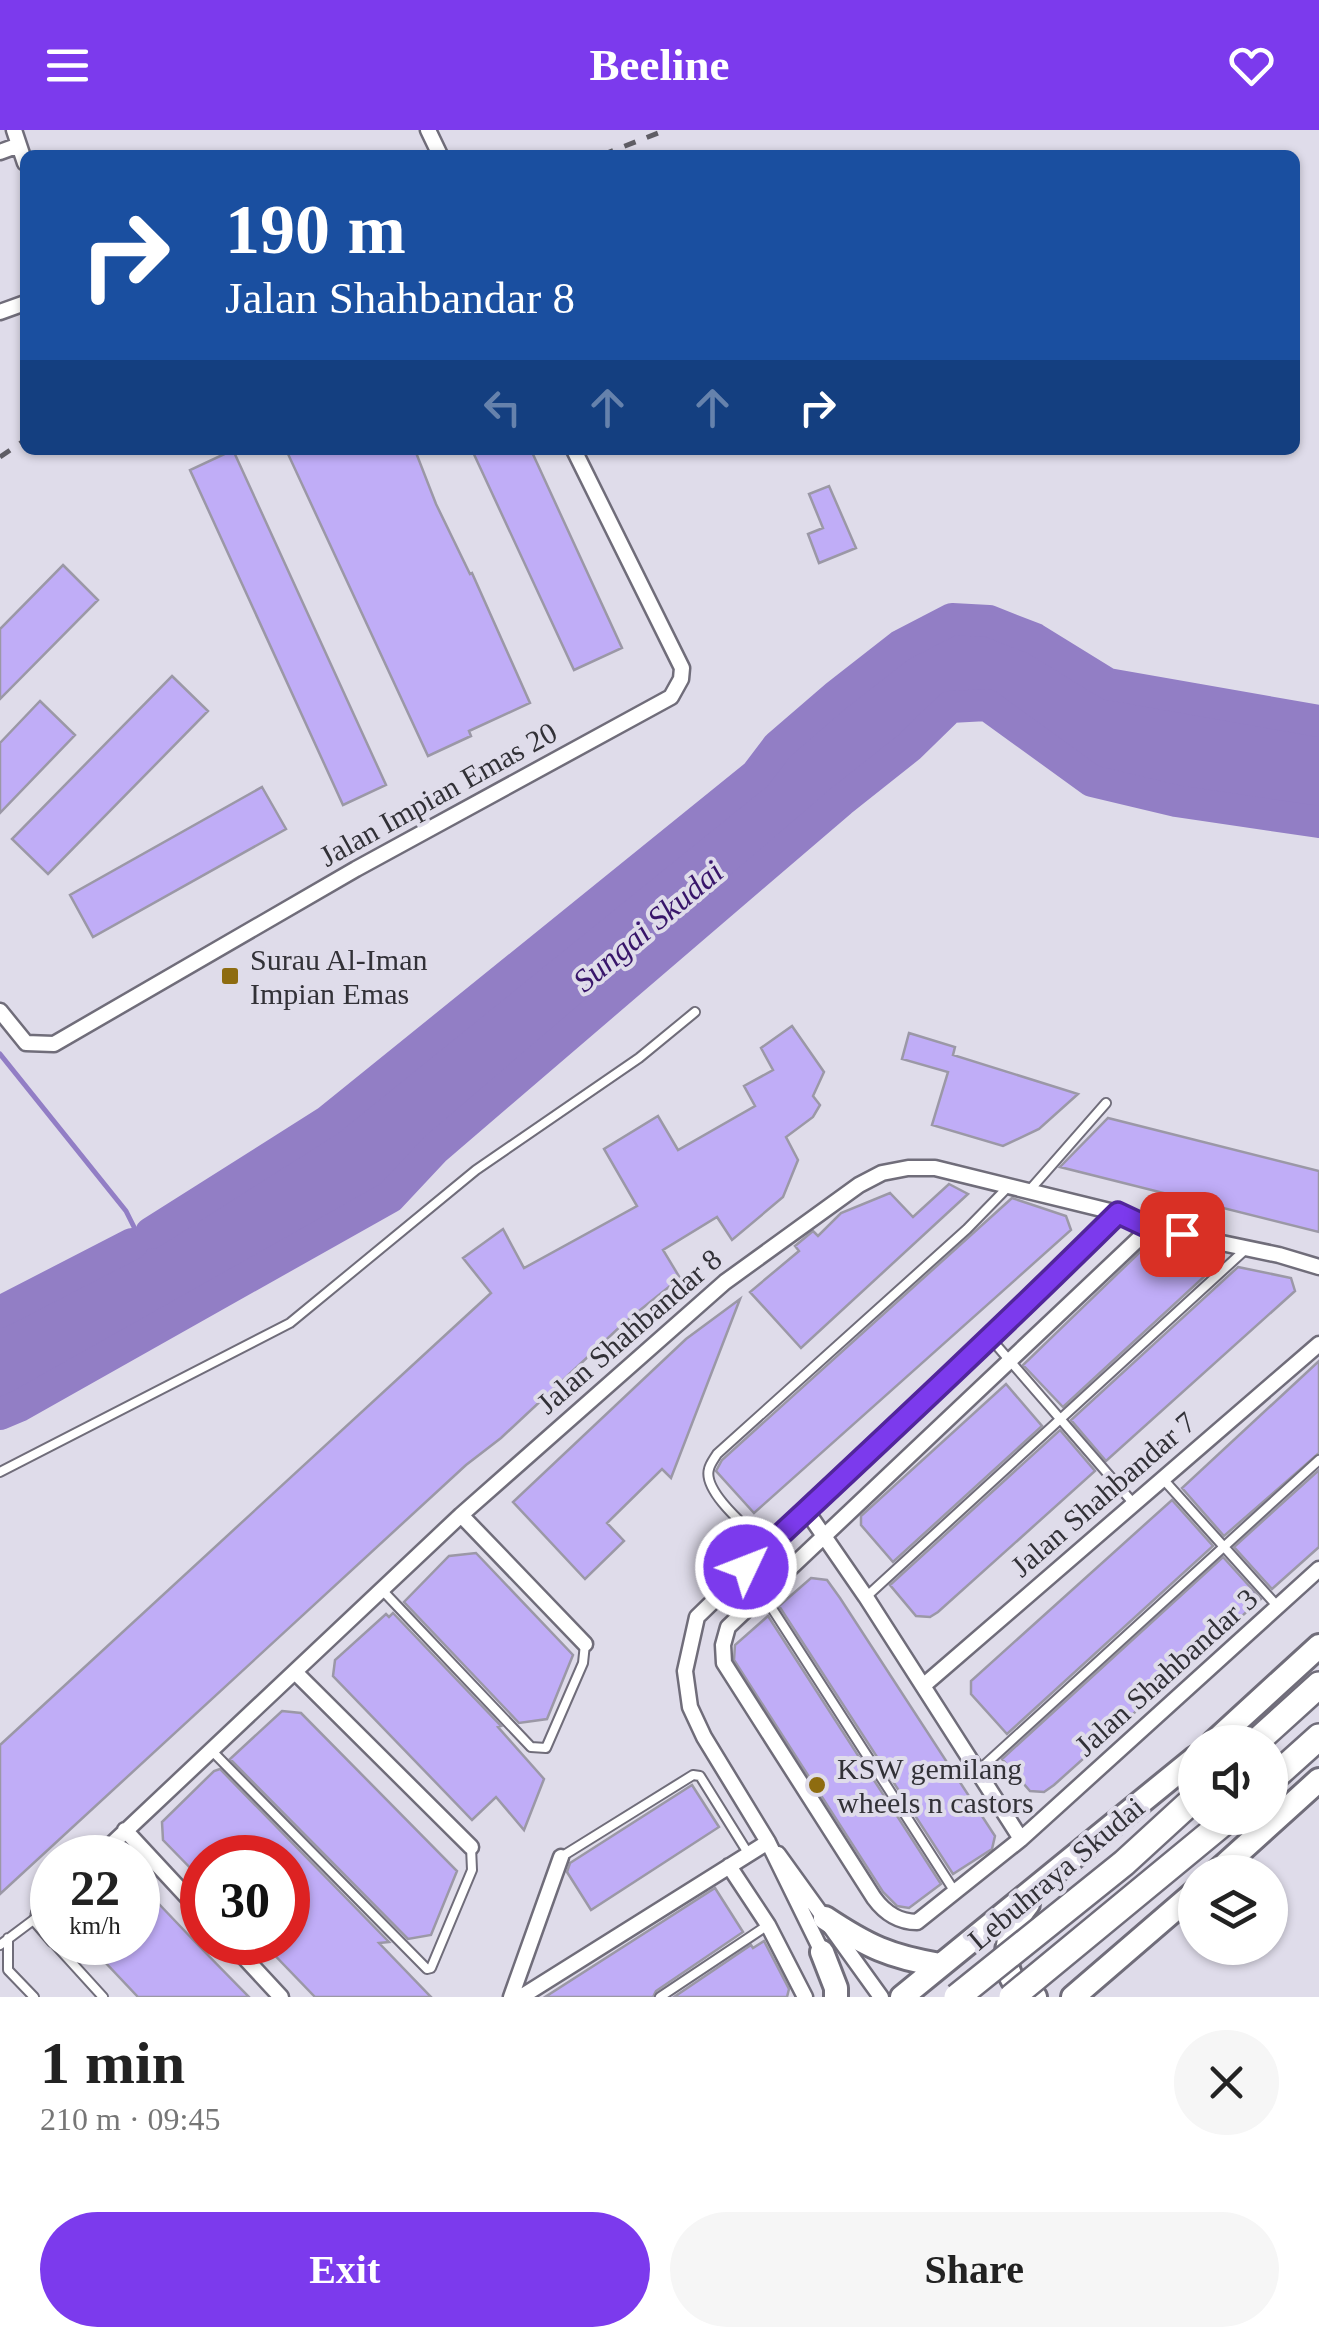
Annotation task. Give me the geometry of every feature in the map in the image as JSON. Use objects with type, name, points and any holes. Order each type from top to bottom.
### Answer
[{"type":"highway","points":[[1275,1725],[1319,1685]]},
{"type":"highway","points":[[1288,1765],[1319,1737]]},
{"type":"highway","name":"Lebuhraya Skudai","points":[[957,1997],[1124,1863],[1178,1814]]},
{"type":"highway","points":[[1012,1997],[1208,1835]]},
{"type":"main road","points":[[1233,1725],[1319,1646]]},
{"type":"main road","points":[[902,1997],[1178,1772]]},
{"type":"main road","points":[[1236,1855],[1319,1780]]},
{"type":"main road","points":[[1035,1997],[1018,1987],[1010,1975],[1007,1946],[1010,1930],[1020,1913],[1049,1878]]},
{"type":"main road","points":[[1073,1997],[1178,1907]]},
{"type":"main road","points":[[825,1918],[868,1947],[940,1965]]},
{"type":"main road","points":[[822,1952],[836,1997]]},
{"type":"main road","points":[[1054,1997],[1096,1980]]},
{"type":"street","points":[[14,130],[21,150]]},
{"type":"street","points":[[0,152],[19,145]]},
{"type":"street","name":"Jalan Impian Emas 20","points":[[0,1011],[26,1043],[54,1044],[356,870],[672,697],[682,668],[576,455]]},
{"type":"street","name":"Jalan Shahbandar 8","points":[[120,1835],[461,1515],[725,1282],[859,1185],[882,1174],[908,1168],[935,1168],[1118,1213],[1150,1228],[1319,1267]]},
{"type":"street","points":[[849,1997],[822,1952],[768,1842],[704,1738],[686,1688],[688,1645],[697,1616],[901,1419],[991,1340],[1118,1213]]},
{"type":"street","points":[[764,1595],[1150,1228]]},
{"type":"street","name":"Jalan Shahbandar 7","points":[[924,1686],[1319,1344]]},
{"type":"street","points":[[806,1510],[1021,1839]]},
{"type":"street","points":[[461,1515],[585,1644]]},
{"type":"street","name":"Jalan Shahbandar 3","points":[[764,1595],[728,1627],[724,1663],[884,1912],[917,1922],[1021,1839],[1319,1570]]},
{"type":"street","points":[[296,1672],[471,1847]]},
{"type":"street","points":[[125,1830],[180,1889]]},
{"type":"street","points":[[521,1997],[768,1842]]},
{"type":"street","points":[[768,1842],[794,1871],[881,1997]]},
{"type":"street","points":[[511,1997],[560,1856]]},
{"type":"street","points":[[729,1866],[768,1926],[805,1997]]},
{"type":"street","points":[[251,1965],[280,1997]]},
{"type":"lane","points":[[0,1472],[290,1324],[462,1181],[639,1058],[695,1012]]},
{"type":"lane","points":[[1028,1192],[1106,1103]]},
{"type":"lane","points":[[767,1547],[723,1503],[708,1482],[709,1469],[717,1454],[928,1265],[1008,1187]]},
{"type":"lane","points":[[866,1597],[1247,1248]]},
{"type":"lane","points":[[991,1340],[1134,1504]]},
{"type":"lane","points":[[978,1771],[1319,1460]]},
{"type":"lane","points":[[1163,1478],[1278,1608]]},
{"type":"lane","points":[[746,1567],[956,1892]]},
{"type":"lane","points":[[383,1591],[531,1747],[546,1748],[583,1663],[585,1644]]},
{"type":"lane","points":[[212,1752],[427,1969],[431,1968],[472,1870],[471,1847]]},
{"type":"lane","points":[[560,1856],[693,1775],[700,1776],[748,1853]]},
{"type":"lane","points":[[30,1922],[4,1942],[8,1970],[34,1997]]},
{"type":"lane","points":[[660,1997],[768,1926]]},
{"type":"lane","points":[[74,1965],[103,1997]]},
{"type":"water","name":"Sungai Skudai","points":[[952,619],[989,621],[1035,639],[1108,684],[1319,721],[1319,822],[1176,801],[1092,781],[987,705],[950,707],[909,747],[435,1149],[390,1197],[0,1414],[0,1312],[132,1244],[328,1121],[755,775],[821,707],[897,651]]},
{"type":"building","points":[[222,455],[235,455],[386,785],[343,805],[190,470]]},
{"type":"building","points":[[288,455],[417,455],[436,504],[472,573],[530,703],[469,731],[471,736],[428,756]]},
{"type":"building","points":[[474,455],[533,455],[622,648],[574,670]]},
{"type":"building","points":[[829,486],[856,548],[819,563],[808,534],[823,528],[809,494]]},
{"type":"building","points":[[63,565],[98,600],[0,699],[0,629]]},
{"type":"building","points":[[172,676],[208,711],[48,874],[12,839]]},
{"type":"building","points":[[40,701],[75,735],[0,813],[0,743]]},
{"type":"building","points":[[262,787],[286,829],[93,937],[70,895]]},
{"type":"building","points":[[792,1026],[824,1072],[813,1096],[820,1105],[813,1117],[786,1137],[798,1160],[783,1197],[732,1240],[717,1217],[663,1250],[680,1278],[466,1465],[64,1835],[30,1835],[30,1866],[0,1894],[0,1745],[491,1293],[463,1258],[503,1229],[524,1268],[637,1206],[604,1149],[658,1116],[678,1150],[755,1106],[744,1086],[773,1070],[761,1048]]},
{"type":"building","points":[[909,1033],[955,1047],[953,1055],[1078,1094],[1039,1129],[1003,1146],[932,1125],[948,1072],[902,1059]]},
{"type":"building","points":[[1108,1118],[1319,1171],[1319,1232],[1060,1167]]},
{"type":"building","points":[[949,1184],[968,1194],[801,1348],[750,1292],[799,1251],[795,1246],[813,1231],[818,1236],[841,1213],[890,1193],[913,1217]]},
{"type":"building","points":[[1012,1198],[1066,1216],[1071,1230],[754,1513],[716,1471],[722,1460]]},
{"type":"building","points":[[1172,1246],[1221,1261],[1063,1407],[1023,1365],[1141,1251]]},
{"type":"building","points":[[1238,1267],[1291,1278],[1295,1291],[1106,1461],[1071,1420]]},
{"type":"building","points":[[740,1299],[671,1478],[662,1469],[607,1523],[624,1541],[585,1579],[513,1502],[686,1339]]},
{"type":"building","points":[[1319,1361],[1319,1453],[1224,1536],[1182,1488]]},
{"type":"building","points":[[1006,1384],[1042,1426],[893,1562],[861,1525],[861,1516]]},
{"type":"building","points":[[1060,1430],[1095,1471],[938,1612],[930,1617],[916,1616],[890,1585]]},
{"type":"building","points":[[1319,1470],[1319,1547],[1272,1589],[1234,1547]]},
{"type":"building","points":[[1172,1500],[1213,1546],[1007,1734],[971,1694],[971,1681]]},
{"type":"building","points":[[476,1553],[573,1655],[547,1719],[519,1723],[404,1602],[449,1556]]},
{"type":"building","points":[[1223,1557],[1261,1599],[1054,1785],[1044,1792],[1030,1791],[1002,1759]]},
{"type":"building","points":[[811,1578],[827,1580],[840,1598],[995,1836],[992,1849],[953,1874],[779,1606]]},
{"type":"building","points":[[393,1613],[501,1726],[498,1727],[544,1779],[524,1830],[496,1797],[472,1820],[333,1676],[335,1660],[386,1614],[389,1617]]},
{"type":"building","points":[[768,1616],[941,1884],[909,1908],[897,1906],[883,1892],[734,1660],[735,1645]]},
{"type":"building","points":[[282,1711],[301,1713],[457,1871],[431,1935],[408,1939],[310,1840],[310,1835],[305,1835],[230,1759]]},
{"type":"building","points":[[220,1769],[284,1835],[180,1835],[180,1857],[163,1840],[162,1822]]},
{"type":"building","points":[[692,1785],[719,1827],[591,1910],[567,1872],[570,1863]]},
{"type":"building","points":[[310,1861],[389,1942],[379,1943],[431,1997],[315,1997],[284,1965],[310,1965]]},
{"type":"building","points":[[715,1888],[743,1932],[656,1991],[653,1997],[545,1997]]},
{"type":"building","points":[[160,1905],[180,1926],[180,1965],[218,1965],[249,1997],[138,1997],[108,1965],[160,1965]]},
{"type":"building","points":[[764,1941],[789,1989],[787,1997],[674,1997],[751,1945],[753,1948]]},
{"type":"waterway","points":[[151,1233],[328,1121],[756,775],[778,746],[836,696],[900,646],[952,619],[989,621],[1035,639],[1108,684],[1319,721]]},
{"type":"waterway","name":"Sungai Skudai","points":[[0,1414],[390,1197],[435,1149],[909,747],[950,707],[987,705],[1092,781],[1176,801],[1319,822]]},
{"type":"waterway","points":[[0,1054],[126,1211],[142,1243]]},
{"type":"waterway","points":[[0,1312],[132,1244]]},
{"type":"railway","points":[[615,150],[666,130]]},
{"type":"railway","points":[[0,457],[20,443]]},
{"type":"place","name":"Surau Al-Iman Impian Emas","points":[[230,976]]},
{"type":"place","name":"KSW gemilang wheels n castors","points":[[817,1785]]},
{"type":"route","points":[[746,1567],[901,1419],[991,1340],[1118,1213],[1150,1228],[1182,1234]]}]
